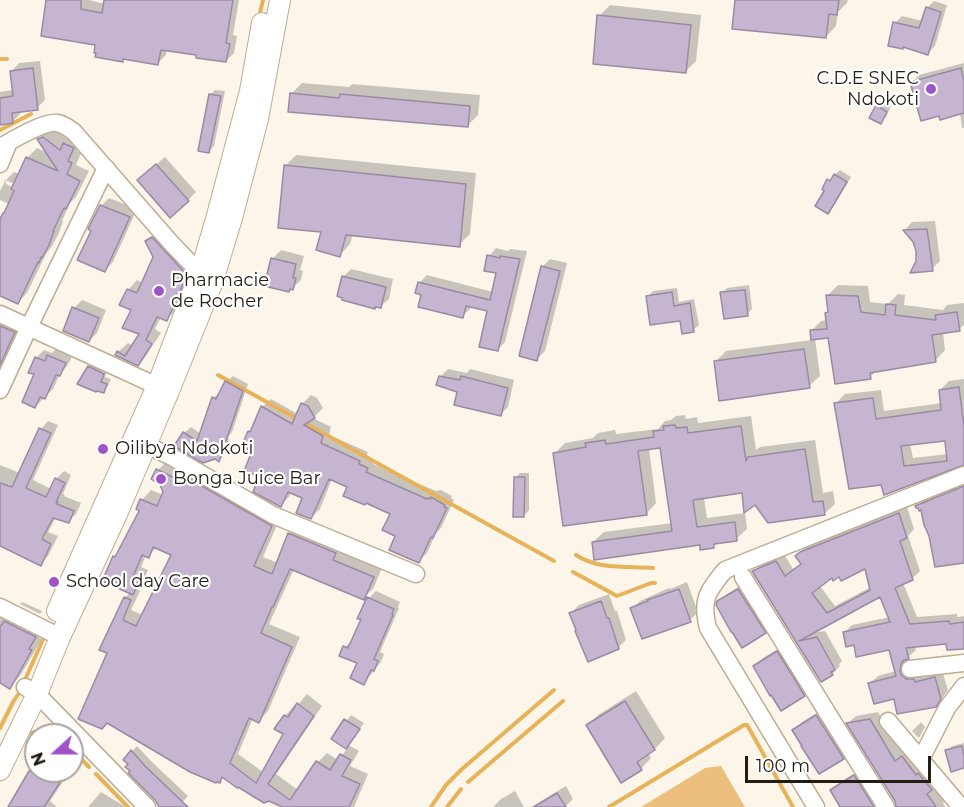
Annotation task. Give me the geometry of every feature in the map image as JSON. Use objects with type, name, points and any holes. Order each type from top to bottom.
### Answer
[{"type":"main road","points":[[55,634],[117,514],[146,445],[216,219],[250,91],[267,0]]},
{"type":"main road","points":[[0,770],[55,634],[212,284],[258,119],[280,0]]},
{"type":"main road","points":[[0,742],[31,690]]},
{"type":"street","points":[[0,164],[5,144],[45,124],[64,125],[74,132],[200,273]]},
{"type":"street","points":[[0,390],[106,168]]},
{"type":"street","points":[[0,314],[163,389]]},
{"type":"street","points":[[146,445],[273,515],[416,574]]},
{"type":"street","points":[[816,807],[708,628],[704,613],[706,598],[714,583],[725,570],[964,475]]},
{"type":"street","points":[[743,577],[886,807]]},
{"type":"street","points":[[0,607],[55,634]]},
{"type":"street","points":[[910,669],[964,663]]},
{"type":"street","points":[[921,759],[947,708],[964,686]]},
{"type":"street","points":[[31,690],[147,807]]},
{"type":"street","points":[[888,721],[961,807]]},
{"type":"shaded area","points":[[721,766],[745,807],[641,807],[705,768]]},
{"type":"building","points":[[46,0],[81,0],[81,9],[102,13],[104,0],[233,0],[226,43],[230,44],[226,62],[161,50],[158,65],[95,57],[95,45],[41,36]]},
{"type":"building","points":[[735,0],[839,0],[837,15],[829,14],[826,38],[732,29]]},
{"type":"building","points":[[926,7],[941,12],[928,55],[903,47],[903,49],[888,46],[893,22],[919,28]]},
{"type":"building","points":[[597,15],[691,25],[686,73],[593,64]]},
{"type":"building","points":[[33,68],[38,110],[12,113],[13,123],[0,125],[0,98],[13,96],[10,71]]},
{"type":"building","points":[[961,68],[964,81],[964,113],[940,120],[939,116],[921,121],[910,82]]},
{"type":"building","points":[[290,93],[339,98],[340,94],[470,106],[468,127],[288,112]]},
{"type":"building","points":[[209,94],[221,96],[209,153],[198,151]]},
{"type":"building","points":[[876,105],[887,112],[881,124],[869,118]]},
{"type":"building","points":[[43,137],[60,150],[63,143],[74,148],[68,161],[72,163],[67,174],[80,181],[66,209],[64,208],[49,245],[38,262],[18,304],[0,296],[0,219],[14,191],[11,189],[26,157],[58,171],[37,139]]},
{"type":"building","points":[[156,164],[189,201],[170,218],[137,180]]},
{"type":"building","points":[[284,165],[466,184],[460,247],[346,235],[340,257],[316,250],[321,232],[278,228]]},
{"type":"building","points":[[834,174],[847,182],[828,214],[815,206],[824,191],[822,189],[827,179],[830,181]]},
{"type":"building","points":[[100,205],[130,217],[105,272],[77,260],[91,231],[88,229]]},
{"type":"building","points":[[927,229],[933,271],[910,273],[916,261],[916,251],[913,242],[903,230]]},
{"type":"building","name":"Pharmacie de Rocher","points":[[152,237],[187,275],[167,321],[157,317],[146,340],[152,344],[138,366],[115,355],[117,351],[125,356],[139,334],[122,328],[131,310],[119,305],[127,289],[137,293],[153,257],[145,241]]},
{"type":"building","points":[[487,255],[520,259],[498,351],[479,347],[487,311],[466,306],[463,318],[418,307],[421,295],[415,293],[418,282],[490,300],[496,273],[484,271]]},
{"type":"building","points":[[271,258],[296,264],[293,290],[290,289],[289,292],[264,286]]},
{"type":"building","points":[[541,266],[560,271],[537,361],[519,356]]},
{"type":"building","points":[[342,276],[386,287],[381,308],[375,307],[375,309],[342,300],[337,296]]},
{"type":"building","points":[[745,290],[748,316],[724,319],[720,292]]},
{"type":"building","points":[[672,292],[674,306],[690,303],[694,332],[682,334],[680,321],[650,325],[646,296]]},
{"type":"building","points":[[826,295],[858,296],[861,312],[885,315],[886,304],[896,305],[895,315],[936,320],[935,315],[957,312],[960,331],[932,335],[936,362],[870,373],[871,379],[835,384],[828,338],[811,340],[810,330],[827,329]]},
{"type":"building","points":[[72,307],[99,318],[89,342],[63,331]]},
{"type":"building","points":[[0,326],[15,332],[0,365]]},
{"type":"building","points":[[804,349],[810,388],[719,401],[714,361]]},
{"type":"building","points":[[47,355],[66,363],[60,376],[56,375],[45,399],[40,397],[35,408],[22,402],[34,374],[28,373],[35,357],[45,361]]},
{"type":"building","points":[[88,366],[104,374],[101,382],[107,384],[104,393],[77,384]]},
{"type":"building","points":[[439,376],[460,380],[461,376],[508,388],[501,416],[454,405],[457,392],[436,385]]},
{"type":"building","points":[[225,381],[243,391],[226,441],[220,438],[224,447],[219,462],[215,459],[203,463],[174,446],[183,432],[197,441],[212,397],[216,399]]},
{"type":"building","points":[[959,387],[964,426],[964,465],[884,495],[881,485],[849,489],[834,403],[873,398],[876,419],[941,410],[939,390]],"holes":[[[945,441],[947,461],[904,466],[901,446]]]},
{"type":"building","points":[[301,403],[308,406],[315,418],[304,425],[323,436],[321,443],[360,461],[359,464],[368,468],[366,472],[427,499],[431,497],[445,505],[444,507],[447,508],[419,563],[389,550],[395,536],[382,530],[390,514],[343,496],[347,487],[329,479],[311,519],[296,513],[302,498],[288,492],[281,507],[253,492],[259,476],[244,471],[252,451],[241,447],[261,406],[292,424]]},
{"type":"building","points":[[675,425],[676,428],[687,427],[688,433],[741,426],[746,461],[748,457],[805,449],[813,502],[823,501],[825,515],[768,523],[755,505],[744,513],[742,493],[693,500],[697,527],[735,522],[737,541],[714,544],[714,548],[700,550],[700,545],[594,560],[592,542],[672,531],[660,448],[638,451],[647,515],[563,526],[553,453],[586,447],[585,443],[605,440],[606,444],[654,437],[653,431],[664,430],[663,426]]},
{"type":"building","points":[[39,428],[51,433],[26,488],[46,497],[55,478],[65,483],[57,504],[74,511],[69,523],[53,518],[42,539],[51,544],[41,566],[0,546],[0,483],[12,487]]},
{"type":"building","points":[[156,469],[183,482],[186,477],[272,526],[254,566],[272,574],[288,533],[336,553],[333,560],[374,577],[364,600],[290,569],[261,633],[292,647],[259,723],[249,718],[230,763],[256,783],[283,734],[274,729],[284,715],[288,717],[297,703],[314,716],[268,784],[290,800],[316,761],[330,770],[340,754],[351,760],[342,776],[360,784],[349,807],[282,807],[269,801],[264,803],[222,777],[220,783],[216,783],[190,772],[107,723],[102,729],[78,719],[107,653],[99,650],[124,597],[131,600],[123,620],[136,626],[171,555],[153,547],[149,558],[142,555],[133,577],[140,579],[133,595],[102,581],[113,556],[115,557],[139,511],[136,509],[140,499],[157,506],[163,492],[160,485],[151,479]]},
{"type":"building","points":[[514,477],[525,477],[524,517],[513,517]]},
{"type":"building","points":[[964,486],[964,563],[935,567],[921,510],[919,511],[915,506]]},
{"type":"building","points":[[899,513],[907,538],[900,541],[913,580],[895,588],[910,624],[964,622],[964,649],[947,650],[946,644],[906,648],[909,659],[904,660],[901,664],[901,675],[906,679],[914,679],[915,682],[935,677],[941,699],[936,707],[897,714],[894,699],[874,704],[868,683],[896,676],[889,650],[856,657],[854,645],[846,647],[843,632],[890,622],[880,597],[799,641],[817,637],[832,664],[835,670],[831,672],[833,675],[821,682],[752,571],[776,561],[785,576],[801,564],[795,556]],"holes":[[[865,569],[870,590],[827,613],[812,593],[832,578],[833,581],[839,577],[841,581]]]},
{"type":"building","points":[[679,589],[691,622],[642,639],[630,608]]},
{"type":"building","points":[[738,589],[766,633],[742,648],[716,605],[717,601]]},
{"type":"building","points":[[367,597],[394,609],[374,659],[378,661],[364,685],[350,678],[357,663],[339,656],[343,646],[348,648],[361,619],[357,619]]},
{"type":"building","points":[[601,601],[619,649],[588,662],[569,613]]},
{"type":"building","points":[[4,621],[36,637],[29,649],[32,650],[10,689],[0,683],[0,627]]},
{"type":"building","points":[[777,651],[805,696],[781,711],[753,666]]},
{"type":"building","points":[[625,701],[655,750],[637,762],[642,770],[621,783],[586,725]]},
{"type":"building","points":[[816,715],[844,759],[819,774],[792,730]]},
{"type":"building","points":[[344,719],[360,729],[346,749],[331,739]]},
{"type":"building","points":[[870,719],[895,761],[902,756],[916,775],[918,773],[932,790],[927,794],[936,807],[896,807],[895,801],[846,723]]},
{"type":"building","points":[[962,746],[964,768],[951,772],[945,750]]},
{"type":"building","points":[[131,750],[188,807],[159,807],[125,767],[128,764],[123,760]]},
{"type":"building","points":[[854,775],[874,807],[840,807],[830,790]]},
{"type":"building","points":[[24,780],[24,783],[60,783],[44,807],[8,807]]},
{"type":"building","points":[[557,793],[566,807],[534,807]]},
{"type":"waterway","points":[[259,17],[263,0]]},
{"type":"waterway","points":[[0,59],[7,59]]},
{"type":"waterway","points":[[0,130],[31,114]]},
{"type":"waterway","points":[[218,375],[554,561]]},
{"type":"waterway","points":[[576,555],[603,565],[653,568]]},
{"type":"waterway","points":[[573,572],[617,596],[655,583]]},
{"type":"waterway","points":[[24,682],[45,635]]},
{"type":"waterway","points":[[431,807],[446,785],[462,769],[554,690]]},
{"type":"waterway","points":[[0,728],[19,693]]},
{"type":"waterway","points":[[468,782],[563,701]]},
{"type":"waterway","points":[[609,807],[744,725],[747,725],[793,807]]},
{"type":"waterway","points":[[84,762],[89,767]]},
{"type":"waterway","points":[[96,774],[128,807]]},
{"type":"waterway","points":[[447,807],[461,789]]},
{"type":"place","name":"C.D.E SNEC Ndokoti","points":[[931,89]]},
{"type":"place","name":"Pharmacie de Rocher","points":[[159,291]]},
{"type":"place","name":"Oilibya Ndokoti","points":[[103,449]]},
{"type":"place","name":"Bonga Juice Bar","points":[[161,479]]},
{"type":"place","name":"School day Care","points":[[54,582]]}]
